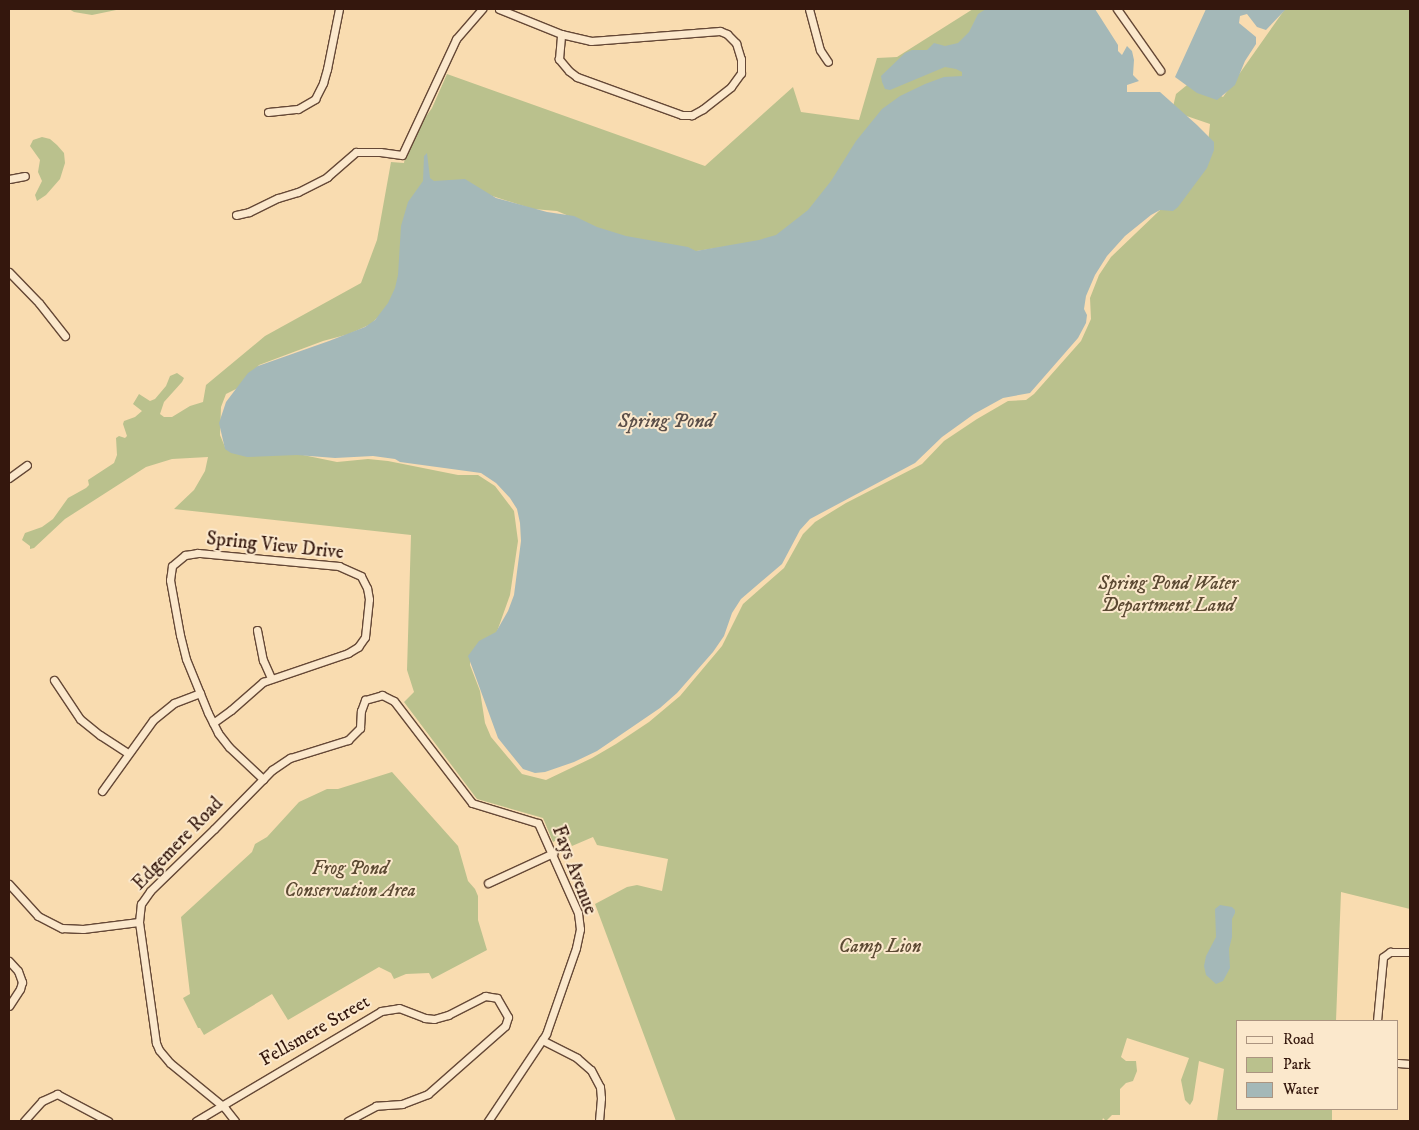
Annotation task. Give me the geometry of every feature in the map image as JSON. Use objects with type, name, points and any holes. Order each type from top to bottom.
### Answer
[{"type":"street","points":[[268,112],[298,109],[315,99],[328,69],[339,9]]},
{"type":"street","points":[[236,215],[249,212],[298,192],[327,177],[356,152],[380,152],[402,155],[456,39],[482,9]]},
{"type":"street","points":[[499,9],[561,34],[591,41],[720,31],[728,34],[736,43],[741,59],[741,73],[731,87],[703,110],[692,115],[682,115],[577,77],[559,59],[561,34]]},
{"type":"street","points":[[808,9],[820,50],[828,62]]},
{"type":"street","points":[[1117,9],[1160,70]]},
{"type":"street","points":[[9,179],[25,176]]},
{"type":"street","points":[[9,272],[39,304],[65,336]]},
{"type":"street","points":[[9,478],[27,464]]},
{"type":"street","name":"Spring View Drive","points":[[213,723],[232,710],[255,687],[271,678],[348,654],[358,648],[365,637],[369,599],[365,582],[356,572],[339,566],[206,554],[185,555],[172,566],[170,580],[180,635],[200,693],[213,723],[229,747],[263,779]]},
{"type":"street","points":[[256,630],[263,660],[271,678]]},
{"type":"street","points":[[54,680],[69,705],[85,723],[128,753]]},
{"type":"street","points":[[102,791],[153,720],[165,708],[200,693]]},
{"type":"street","name":"Edgemere Road","points":[[235,1121],[223,1106],[165,1059],[159,1050],[155,1036],[139,922],[141,904],[150,891],[263,779],[290,758],[348,740],[360,728],[361,711],[365,700],[378,696]]},
{"type":"street","name":"Fays Avenue","points":[[378,696],[394,701],[472,803],[536,821],[541,827],[578,912],[580,929],[576,948],[542,1040],[488,1121]]},
{"type":"street","points":[[488,883],[553,853]]},
{"type":"street","points":[[9,884],[38,916],[62,928],[83,929],[139,922]]},
{"type":"street","points":[[1377,1020],[1383,957],[1390,952],[1408,952]]},
{"type":"street","points":[[9,961],[18,971],[22,982],[20,989],[9,1006]]},
{"type":"street","name":"Fellsmere Street","points":[[196,1121],[381,1011],[400,1008],[425,1018],[434,1019],[448,1015],[486,996],[497,998],[508,1017],[505,1026],[428,1094],[402,1104],[376,1106],[348,1121]]},
{"type":"street","points":[[542,1040],[578,1058],[591,1070],[600,1087],[599,1121]]},
{"type":"street","points":[[24,1121],[42,1101],[57,1094],[108,1121]]},
{"type":"green space","points":[[69,9],[121,9],[92,15],[74,12]]},
{"type":"green space","name":"Spring Pond Water Department Land","points":[[973,9],[1054,9],[822,199],[783,238],[690,252],[645,243],[600,229],[557,211],[533,209],[483,193],[403,291],[371,324],[349,334],[323,341],[259,365],[240,387],[226,394],[221,407],[220,435],[225,447],[230,451],[303,455],[337,462],[368,459],[388,461],[458,475],[478,475],[495,486],[514,511],[518,541],[510,595],[494,640],[471,654],[470,665],[480,691],[485,723],[491,737],[522,774],[546,780],[616,744],[649,722],[680,696],[722,646],[743,604],[784,568],[803,534],[815,522],[846,503],[922,464],[944,441],[977,419],[1008,401],[1026,400],[1034,394],[1081,341],[1091,319],[1090,298],[1099,275],[1111,257],[1183,188],[1208,143],[1210,124],[1172,111],[1176,94],[1192,81],[1223,97],[1285,9],[1410,9],[1410,909],[1341,892],[1336,1020],[1236,1020],[1236,1110],[1332,1110],[1332,1121],[1217,1121],[1224,1069],[1199,1061],[1193,1100],[1190,1105],[1185,1100],[1181,1080],[1189,1058],[1127,1038],[1121,1057],[1126,1061],[1136,1061],[1137,1071],[1133,1081],[1126,1083],[1120,1089],[1120,1115],[1112,1115],[1106,1121],[1103,1118],[1102,1121],[676,1121],[595,904],[627,887],[637,885],[662,891],[668,859],[597,845],[593,837],[572,846],[567,835],[553,842],[543,818],[477,799],[404,702],[414,692],[407,670],[411,535],[174,509],[194,490],[205,471],[208,457],[172,459],[146,467],[65,519],[34,548],[30,549],[30,546],[22,540],[25,533],[42,527],[53,519],[68,498],[86,488],[89,485],[88,480],[114,463],[117,455],[116,438],[119,436],[125,438],[127,436],[123,424],[124,421],[135,417],[142,411],[133,404],[139,394],[150,401],[155,399],[166,386],[170,376],[177,373],[184,378],[164,402],[160,414],[164,417],[172,417],[190,406],[203,402],[206,385],[265,336],[361,283],[377,240],[391,162],[404,163],[407,143],[432,108],[447,74],[705,166],[793,87],[801,112],[859,120],[877,58],[897,57]]},
{"type":"green space","points":[[42,137],[50,139],[57,145],[64,153],[65,163],[60,179],[46,195],[37,201],[35,195],[42,181],[38,172],[40,160],[30,146],[33,140]]},
{"type":"green space","name":"Frog Pond Conservation Area","points":[[392,772],[458,846],[468,881],[478,896],[478,920],[487,950],[432,979],[429,973],[406,974],[394,979],[391,973],[379,967],[288,1020],[272,994],[204,1035],[200,1028],[198,1028],[183,998],[190,994],[181,917],[252,852],[255,844],[267,837],[299,802],[327,789],[338,789]]},
{"type":"water","name":"Spring Pond","points":[[986,9],[1095,9],[1118,45],[1118,51],[1122,55],[1127,46],[1132,51],[1134,60],[1133,75],[1139,81],[1127,85],[1127,92],[1160,92],[1197,125],[1214,142],[1214,150],[1207,168],[1178,207],[1173,211],[1160,210],[1151,215],[1125,236],[1107,256],[1095,275],[1086,296],[1084,309],[1087,315],[1086,323],[1078,338],[1030,393],[1003,398],[974,414],[942,437],[915,463],[810,519],[800,530],[782,564],[741,599],[732,613],[724,636],[713,652],[677,693],[660,708],[597,751],[574,762],[545,772],[535,773],[523,769],[498,738],[468,656],[479,641],[496,632],[508,611],[514,595],[521,541],[517,509],[510,498],[496,483],[481,473],[400,462],[395,459],[373,456],[335,458],[297,455],[247,457],[231,453],[225,449],[219,423],[226,402],[248,373],[258,366],[365,327],[375,320],[388,303],[395,288],[398,275],[401,226],[408,202],[423,181],[424,156],[427,153],[430,178],[434,181],[465,179],[496,198],[547,212],[574,216],[597,227],[626,236],[688,247],[696,251],[759,240],[776,235],[808,210],[831,181],[856,141],[882,109],[900,96],[925,84],[944,77],[962,76],[962,72],[945,67],[890,90],[885,89],[881,76],[905,53],[912,50],[927,50],[934,43],[945,46],[958,43],[969,32],[978,14]]},
{"type":"water","points":[[1206,9],[1286,9],[1266,30],[1257,27],[1247,14],[1240,16],[1239,23],[1256,37],[1256,44],[1245,61],[1235,85],[1217,100],[1197,93],[1175,77]]},
{"type":"water","points":[[1220,905],[1232,907],[1235,913],[1232,919],[1232,937],[1229,949],[1230,968],[1223,981],[1216,984],[1206,975],[1204,966],[1206,956],[1216,937],[1215,909]]},
{"type":"park label","name":"Camp Lion","points":[[880,947]]}]
